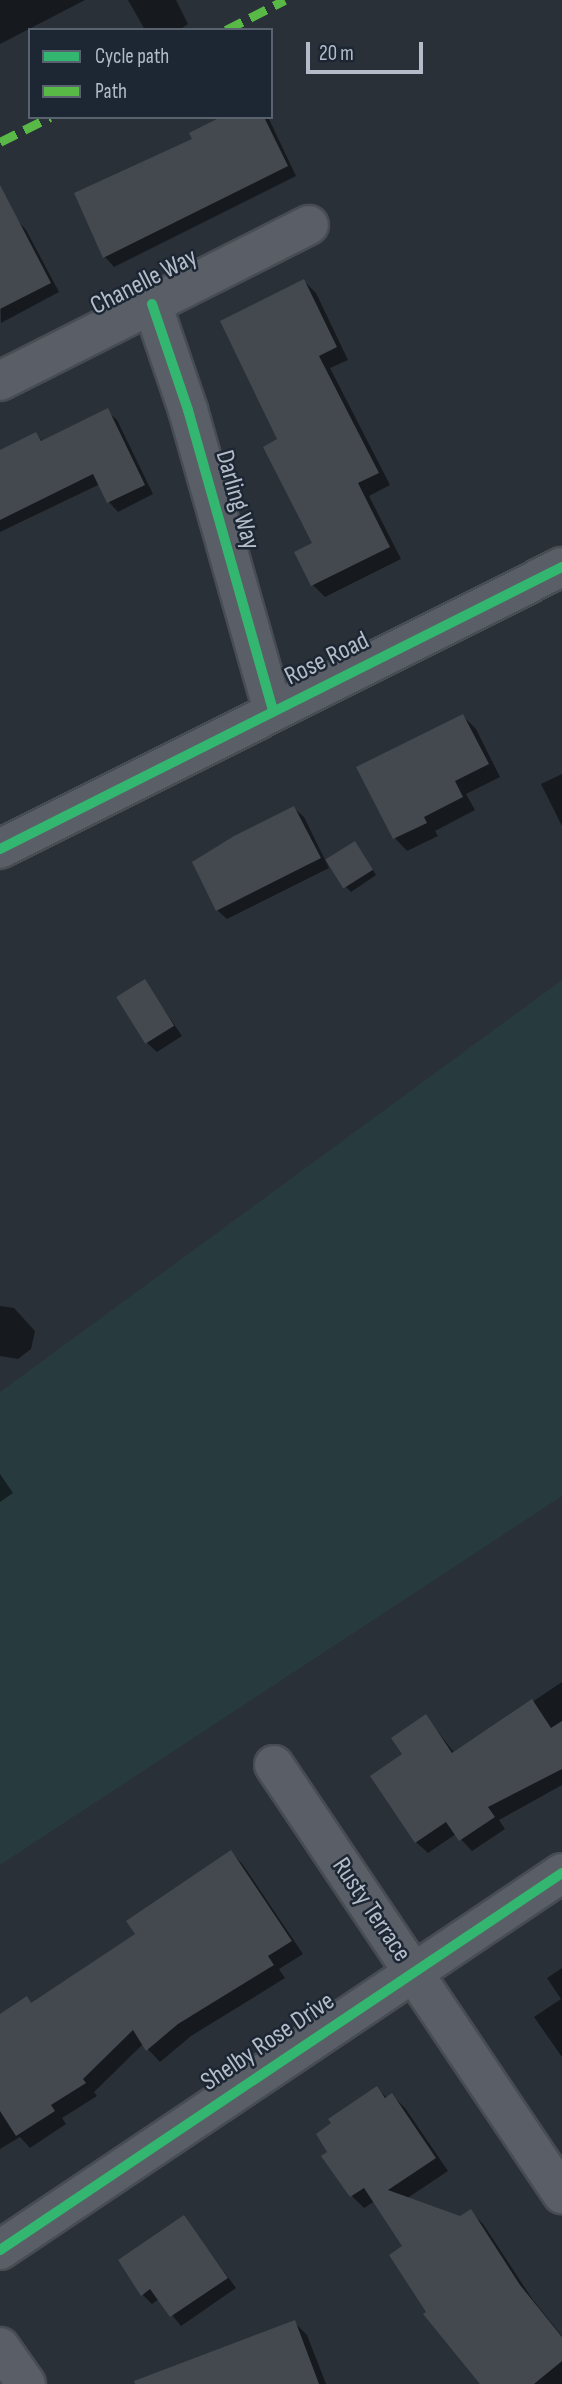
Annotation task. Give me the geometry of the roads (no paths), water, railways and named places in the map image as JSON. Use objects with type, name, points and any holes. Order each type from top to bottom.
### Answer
[{"type":"street","name":"Chanelle Way","points":[[0,381],[309,225]]},
{"type":"street","name":"Darling Way","points":[[152,304],[188,410],[273,711]]},
{"type":"street","name":"Rose Road","points":[[0,849],[562,567]]},
{"type":"street","name":"Rusty Terrace","points":[[274,1765],[562,2194]]},
{"type":"street","name":"Shelby Rose Drive","points":[[0,2250],[562,1874]]},
{"type":"street","points":[[0,2347],[26,2384]]}]
